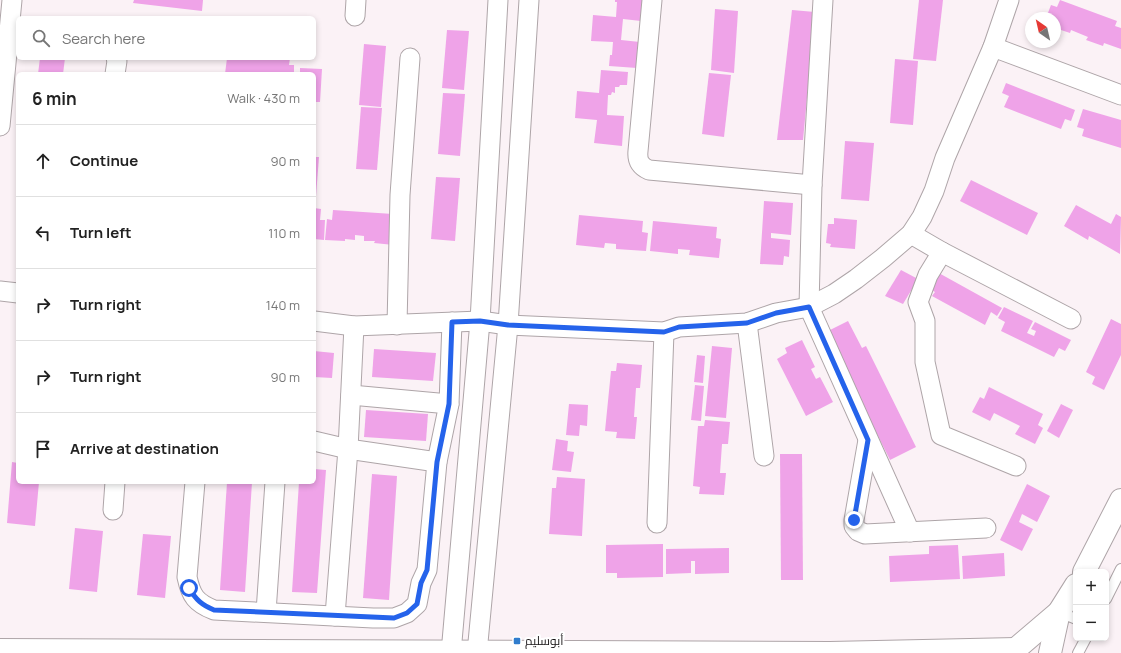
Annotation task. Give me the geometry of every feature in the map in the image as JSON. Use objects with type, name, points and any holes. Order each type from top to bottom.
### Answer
[{"type":"main road","points":[[1086,569],[1121,500]]},
{"type":"main road","points":[[1050,653],[1068,615],[1073,596]]},
{"type":"main road","points":[[0,650],[830,653],[1013,651],[1068,615]]},
{"type":"street","points":[[0,126],[12,0]]},
{"type":"street","points":[[451,652],[480,321],[498,0]]},
{"type":"street","points":[[477,652],[508,325],[529,0]]},
{"type":"street","points":[[652,0],[638,151],[639,162],[643,167],[649,170],[812,185]]},
{"type":"street","points":[[823,0],[812,185],[809,307],[910,532]]},
{"type":"street","points":[[316,321],[354,326],[480,321],[508,325],[664,332],[679,327],[747,323],[776,313],[809,307],[834,294],[856,279],[911,234],[922,217],[934,191],[945,158],[993,47],[1009,0]]},
{"type":"street","points":[[993,47],[1121,95]]},
{"type":"street","points":[[397,325],[400,195],[410,58]]},
{"type":"street","points":[[115,72],[117,60]]},
{"type":"street","points":[[911,234],[942,252],[1071,319]]},
{"type":"street","points":[[942,252],[928,275],[918,302],[925,321],[925,362],[941,436],[1016,466]]},
{"type":"street","points":[[0,291],[16,293]]},
{"type":"street","points":[[195,484],[188,577],[189,588],[195,598],[203,606],[214,610],[335,616],[394,618],[407,613],[417,604],[421,583],[427,570],[437,462],[449,404],[452,322]]},
{"type":"street","points":[[747,323],[764,456]]},
{"type":"street","points":[[335,616],[348,449],[354,326]]},
{"type":"street","points":[[657,522],[664,332]]},
{"type":"street","points":[[351,395],[449,404]]},
{"type":"street","points":[[868,440],[854,526],[858,531],[865,534],[986,528]]},
{"type":"street","points":[[316,441],[348,449],[437,462]]},
{"type":"street","points":[[113,510],[115,484]]},
{"type":"street","points":[[266,612],[274,484]]},
{"type":"lane","points":[[1109,593],[1121,569]]},
{"type":"lane","points":[[1078,653],[1084,641]]},
{"type":"building","points":[[134,0],[203,0],[202,11],[133,3]]},
{"type":"building","points":[[615,0],[643,0],[641,21],[623,19],[621,40],[640,42],[637,68],[609,66],[613,42],[591,41],[593,15],[616,17],[617,2],[615,2]]},
{"type":"building","points":[[919,0],[943,0],[936,61],[913,59]]},
{"type":"building","points":[[1060,0],[1117,21],[1115,26],[1121,28],[1121,49],[1104,43],[1103,46],[1086,40],[1088,37],[1071,30],[1070,33],[1061,30],[1061,12],[1048,12],[1051,5],[1057,7]]},
{"type":"building","points":[[715,9],[738,11],[734,73],[711,70]]},
{"type":"building","points":[[792,10],[815,12],[803,140],[777,140]]},
{"type":"building","points":[[447,30],[469,31],[464,90],[442,88]]},
{"type":"building","points":[[364,44],[386,46],[381,107],[359,105]]},
{"type":"building","points":[[895,59],[918,61],[913,125],[890,123]]},
{"type":"building","points":[[40,60],[65,60],[63,72],[38,72]]},
{"type":"building","points":[[227,60],[290,60],[289,65],[294,65],[294,72],[225,72]]},
{"type":"building","points":[[300,68],[322,69],[320,102],[316,102],[316,72],[300,72]]},
{"type":"building","points":[[601,70],[628,72],[627,85],[615,87],[615,93],[612,92],[611,95],[608,95],[607,115],[624,116],[622,146],[594,143],[597,120],[575,118],[577,91],[599,93]]},
{"type":"building","points":[[709,73],[731,75],[724,137],[702,134]]},
{"type":"building","points":[[1006,83],[1075,110],[1071,121],[1065,119],[1061,129],[1004,107],[1009,96],[1002,93]]},
{"type":"building","points":[[443,93],[465,94],[460,156],[438,154]]},
{"type":"building","points":[[361,107],[382,108],[377,170],[356,169]]},
{"type":"building","points":[[1083,109],[1121,120],[1121,148],[1082,136],[1084,129],[1077,127]]},
{"type":"building","points":[[845,141],[874,143],[869,201],[841,199]]},
{"type":"building","points":[[316,157],[319,157],[316,196]]},
{"type":"building","points":[[436,177],[460,178],[455,241],[431,239]]},
{"type":"building","points":[[971,180],[1038,213],[1027,235],[960,201]]},
{"type":"building","points":[[764,201],[793,203],[791,235],[771,233],[771,238],[790,240],[789,257],[784,256],[783,265],[760,264]]},
{"type":"building","points":[[1076,205],[1111,224],[1116,214],[1121,217],[1120,254],[1089,236],[1088,240],[1064,226]]},
{"type":"building","points":[[316,208],[321,209],[320,220],[325,220],[324,240],[316,239]]},
{"type":"building","points":[[333,210],[393,214],[394,245],[374,243],[375,241],[364,241],[364,236],[355,235],[355,240],[325,240],[327,219],[332,220]]},
{"type":"building","points":[[579,215],[643,221],[642,232],[648,233],[646,251],[616,249],[616,244],[605,243],[604,248],[576,245]]},
{"type":"building","points":[[834,218],[857,220],[855,249],[830,247],[831,244],[826,243],[828,224],[834,224]]},
{"type":"building","points":[[653,221],[717,227],[716,238],[721,239],[719,258],[689,255],[690,250],[678,249],[678,254],[650,251]]},
{"type":"building","points":[[901,270],[918,279],[903,304],[885,296]]},
{"type":"building","points":[[937,272],[1002,308],[997,316],[991,312],[985,325],[932,296],[935,292],[928,288]]},
{"type":"building","points":[[1004,307],[1033,321],[1027,333],[1034,336],[1036,331],[1031,329],[1035,322],[1071,340],[1065,351],[1059,348],[1054,357],[1001,331],[1005,322],[998,318]]},
{"type":"building","points":[[1111,319],[1121,324],[1121,355],[1104,390],[1092,384],[1095,377],[1086,372]]},
{"type":"building","points":[[848,321],[862,348],[866,346],[916,447],[890,460],[826,332]]},
{"type":"building","points":[[802,340],[815,367],[811,369],[816,379],[820,377],[833,402],[806,416],[777,359],[787,353],[785,348]]},
{"type":"building","points":[[712,346],[732,348],[726,418],[705,416]]},
{"type":"building","points":[[374,349],[436,353],[433,381],[372,377]]},
{"type":"building","points":[[316,351],[334,353],[332,378],[316,377]]},
{"type":"building","points":[[697,355],[705,356],[703,383],[694,382]]},
{"type":"building","points":[[617,363],[642,365],[640,388],[636,388],[634,417],[637,417],[635,439],[616,438],[617,432],[605,431],[611,371],[616,371]]},
{"type":"building","points":[[695,385],[704,386],[701,421],[691,420]]},
{"type":"building","points":[[989,387],[1043,414],[1038,425],[1043,428],[1035,444],[1015,434],[1020,426],[994,413],[990,421],[972,412],[980,397],[984,399]]},
{"type":"building","points":[[569,404],[588,405],[587,426],[580,425],[579,436],[566,435]]},
{"type":"building","points":[[1061,404],[1073,410],[1059,438],[1047,431]]},
{"type":"building","points":[[366,410],[428,414],[426,441],[364,437]]},
{"type":"building","points":[[705,420],[730,422],[728,444],[722,444],[720,473],[726,473],[724,495],[699,494],[700,487],[693,486],[698,426],[704,426]]},
{"type":"building","points":[[556,439],[568,441],[567,451],[574,452],[571,472],[552,470]]},
{"type":"building","points":[[780,454],[802,454],[803,580],[781,580]]},
{"type":"building","points":[[12,462],[16,463],[16,484],[39,484],[35,526],[7,523]]},
{"type":"building","points":[[316,469],[326,470],[317,593],[292,592],[299,484],[316,484]]},
{"type":"building","points":[[372,474],[397,476],[389,600],[363,598]]},
{"type":"building","points":[[557,477],[585,479],[582,536],[549,534],[552,488],[556,488]]},
{"type":"building","points":[[227,484],[252,484],[245,592],[220,590]]},
{"type":"building","points":[[1027,484],[1050,496],[1037,522],[1022,514],[1019,522],[1033,529],[1022,551],[1000,540]]},
{"type":"building","points":[[75,528],[103,531],[97,592],[69,589]]},
{"type":"building","points":[[143,534],[171,536],[165,598],[137,595]]},
{"type":"building","points":[[663,544],[663,577],[617,578],[617,573],[606,573],[606,545]]},
{"type":"building","points":[[958,545],[960,579],[890,582],[889,556],[929,554],[929,546]]},
{"type":"building","points":[[729,548],[729,573],[695,574],[695,561],[691,561],[691,573],[666,574],[666,549]]},
{"type":"building","points":[[1004,553],[1005,576],[963,579],[962,556]]},
{"type":"place","name":"أبوسليم","points":[[517,641]]},
{"type":"route","points":[[189,588],[195,598],[203,606],[214,610],[394,618],[407,613],[417,604],[420,595],[421,583],[427,570],[437,462],[449,404],[452,322],[480,321],[508,325],[664,332],[679,327],[747,323],[776,313],[809,307],[868,440],[854,520]]}]
